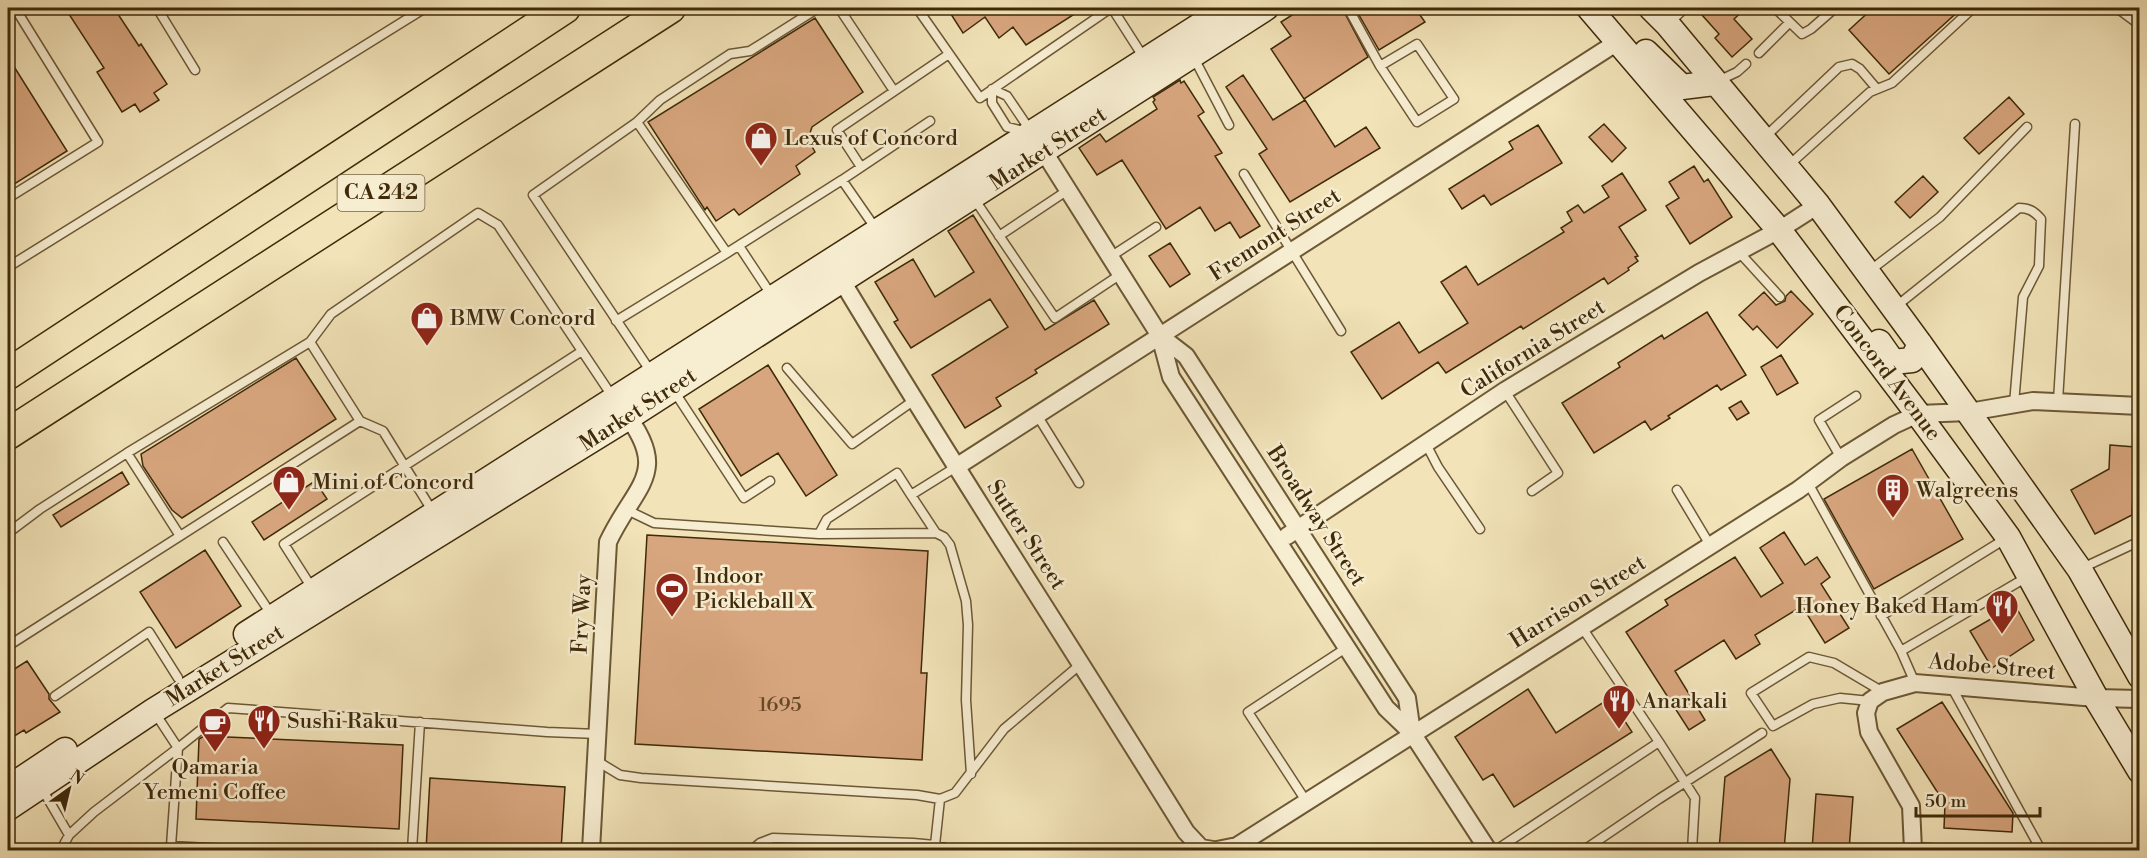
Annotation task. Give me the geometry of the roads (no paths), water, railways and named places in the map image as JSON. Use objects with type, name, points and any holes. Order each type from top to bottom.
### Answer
[{"type":"highway","name":"CA 242","points":[[8,374],[565,8]]},
{"type":"highway","name":"CA 242","points":[[8,434],[670,8]]},
{"type":"main road","name":"Market Street","points":[[8,808],[153,711],[662,381],[836,271],[973,197],[1038,142],[1146,61],[1187,47],[1227,8]]},
{"type":"main road","name":"Market Street","points":[[662,381],[773,298],[836,271],[877,232],[1038,142],[1187,47],[1266,8]]},
{"type":"main road","name":"Concord Avenue","points":[[1589,8],[1779,230],[2008,537],[2096,698],[2139,771]]},
{"type":"main road","name":"Concord Avenue","points":[[1651,8],[1668,25],[1818,205],[1894,308],[2080,570],[2139,676]]},
{"type":"main road","points":[[1619,41],[1629,38],[1639,44],[1682,87],[1714,83]]},
{"type":"main road","points":[[1819,282],[1850,302],[1893,362],[1912,360],[1920,344]]},
{"type":"main road","name":"Market Street","points":[[8,788],[434,513],[621,408]]},
{"type":"street","name":"Fremont Street","points":[[956,467],[1619,41]]},
{"type":"street","name":"Broadway Street","points":[[1038,142],[1160,336],[1171,377],[1346,648],[1389,712],[1412,733],[1488,850]]},
{"type":"street","name":"California Street","points":[[1279,542],[1505,391],[1699,273],[1779,230],[1818,205]]},
{"type":"street","name":"Sutter Street","points":[[836,271],[913,400],[1082,663],[1186,832]]},
{"type":"street","name":"Broadway Street","points":[[1160,336],[1186,356],[1407,698],[1412,733]]},
{"type":"street","name":"Harrison Street","points":[[1186,832],[1201,848],[1215,850],[1237,846],[1808,483],[1841,458],[1894,425],[1918,414],[1969,412],[2014,404],[2058,401],[2139,406]]},
{"type":"street","name":"Fry Way","points":[[591,850],[609,542],[616,525],[642,484],[649,464],[647,450],[621,408]]},
{"type":"street","name":"Adobe Street","points":[[1876,696],[1915,683],[2096,698],[2139,699]]},
{"type":"street","points":[[1876,696],[1866,713],[1869,732],[1911,806],[1913,849]]},
{"type":"lane","points":[[8,198],[98,142],[15,8]]},
{"type":"lane","points":[[157,8],[195,70]]},
{"type":"lane","points":[[8,267],[425,8]]},
{"type":"lane","points":[[770,481],[744,498],[662,381],[616,321],[533,195],[637,122],[660,100],[730,54],[750,51],[818,8]]},
{"type":"lane","points":[[839,8],[894,91]]},
{"type":"lane","points":[[918,8],[980,98],[1111,8],[1146,61]]},
{"type":"lane","points":[[1348,8],[1380,66],[1417,122],[1454,99],[1417,44],[1380,66]]},
{"type":"lane","points":[[1668,25],[1685,8]]},
{"type":"lane","points":[[1775,8],[1802,34],[1835,8]]},
{"type":"lane","points":[[1786,167],[1870,92],[1893,83],[1973,8]]},
{"type":"lane","points":[[2117,8],[2139,25]]},
{"type":"lane","points":[[1759,52],[1789,23]]},
{"type":"lane","points":[[1187,47],[1229,125]]},
{"type":"lane","points":[[861,167],[837,130],[949,54]]},
{"type":"lane","points":[[1714,83],[1737,72],[1746,64]]},
{"type":"lane","points":[[1763,139],[1839,67],[1852,64],[1860,69],[1877,89]]},
{"type":"lane","points":[[992,89],[992,104],[1007,127],[1038,142]]},
{"type":"lane","points":[[992,89],[1007,96],[1038,142]]},
{"type":"lane","points":[[616,321],[739,246],[930,121]]},
{"type":"lane","points":[[637,122],[727,253]]},
{"type":"lane","points":[[2058,401],[2075,124]]},
{"type":"lane","points":[[1868,273],[1940,217],[2027,128]]},
{"type":"lane","points":[[1244,174],[1341,332]]},
{"type":"lane","points":[[842,180],[877,232]]},
{"type":"lane","points":[[999,236],[1068,190]]},
{"type":"lane","points":[[973,197],[1054,318],[1121,274]]},
{"type":"lane","points":[[1894,308],[2019,208],[2027,208],[2036,213],[2041,219],[2039,266],[2023,297],[2014,404]]},
{"type":"lane","points":[[8,533],[40,509],[127,453],[310,342],[331,314],[478,213],[498,225],[621,408]]},
{"type":"lane","points":[[1110,257],[1156,227]]},
{"type":"lane","points":[[739,246],[773,298]]},
{"type":"lane","points":[[1738,251],[1780,297]]},
{"type":"lane","points":[[310,342],[360,421],[383,431],[434,513]]},
{"type":"lane","points":[[314,590],[284,544],[582,351]]},
{"type":"lane","points":[[787,368],[852,444],[913,400]]},
{"type":"lane","points":[[1505,391],[1558,473],[1532,491]]},
{"type":"lane","points":[[1841,458],[1819,420],[1856,396]]},
{"type":"lane","points":[[1037,415],[1079,483]]},
{"type":"lane","points":[[8,646],[360,421]]},
{"type":"lane","points":[[1426,444],[1438,467],[1480,529]]},
{"type":"lane","points":[[127,453],[180,536]]},
{"type":"lane","points":[[911,495],[956,467]]},
{"type":"lane","points":[[819,534],[826,519],[897,473],[936,533]]},
{"type":"lane","points":[[1808,483],[1901,651],[1915,683]]},
{"type":"lane","points":[[1677,490],[1710,545]]},
{"type":"lane","points":[[627,510],[654,523],[819,534],[936,533],[944,537],[950,545],[966,601],[968,625],[966,700],[971,774]]},
{"type":"lane","points":[[1881,616],[2008,537]]},
{"type":"lane","points":[[2080,570],[2139,541]]},
{"type":"lane","points":[[223,542],[273,617]]},
{"type":"lane","points":[[1901,651],[2029,576]]},
{"type":"lane","points":[[1581,626],[1695,798],[1692,850]]},
{"type":"lane","points":[[55,696],[149,632],[178,678]]},
{"type":"lane","points":[[1305,801],[1248,712],[1346,648]]},
{"type":"lane","points":[[1809,657],[1834,663],[1876,696],[1840,698],[1813,704],[1773,726],[1750,693],[1809,657]]},
{"type":"lane","points":[[597,761],[620,775],[641,778],[917,795],[940,799],[955,793],[1004,729],[1082,663]]},
{"type":"lane","points":[[1950,686],[2041,850]]},
{"type":"lane","points":[[61,850],[69,835],[94,812],[228,708],[599,734]]},
{"type":"lane","points":[[153,711],[178,748],[171,846],[247,850]]},
{"type":"lane","points":[[412,850],[420,722]]},
{"type":"lane","points":[[1584,850],[1685,781],[1762,733]]},
{"type":"lane","points":[[1496,850],[1659,742]]},
{"type":"lane","points":[[40,787],[69,835]]},
{"type":"lane","points":[[935,845],[940,799]]},
{"type":"lane","points":[[752,850],[760,843],[773,838],[913,843],[935,845],[952,850]]},
{"type":"lane","points":[[2130,850],[2139,845]]},
{"type":"lane","points":[[1913,849],[1954,850]]},
{"type":"place","name":"Lexus of Concord","points":[[761,167]]},
{"type":"place","name":"BMW Concord","points":[[427,347]]},
{"type":"place","name":"Mini of Concord","points":[[289,511]]},
{"type":"place","name":"Walgreens","points":[[1893,519]]},
{"type":"place","name":"Indoor Pickleball X","points":[[672,618]]},
{"type":"place","name":"Honey Baked Ham","points":[[2002,635]]},
{"type":"place","name":"Anarkali","points":[[1619,730]]},
{"type":"place","name":"Sushi Raku","points":[[264,750]]},
{"type":"place","name":"Qamaria Yemeni Coffee","points":[[215,753]]}]
